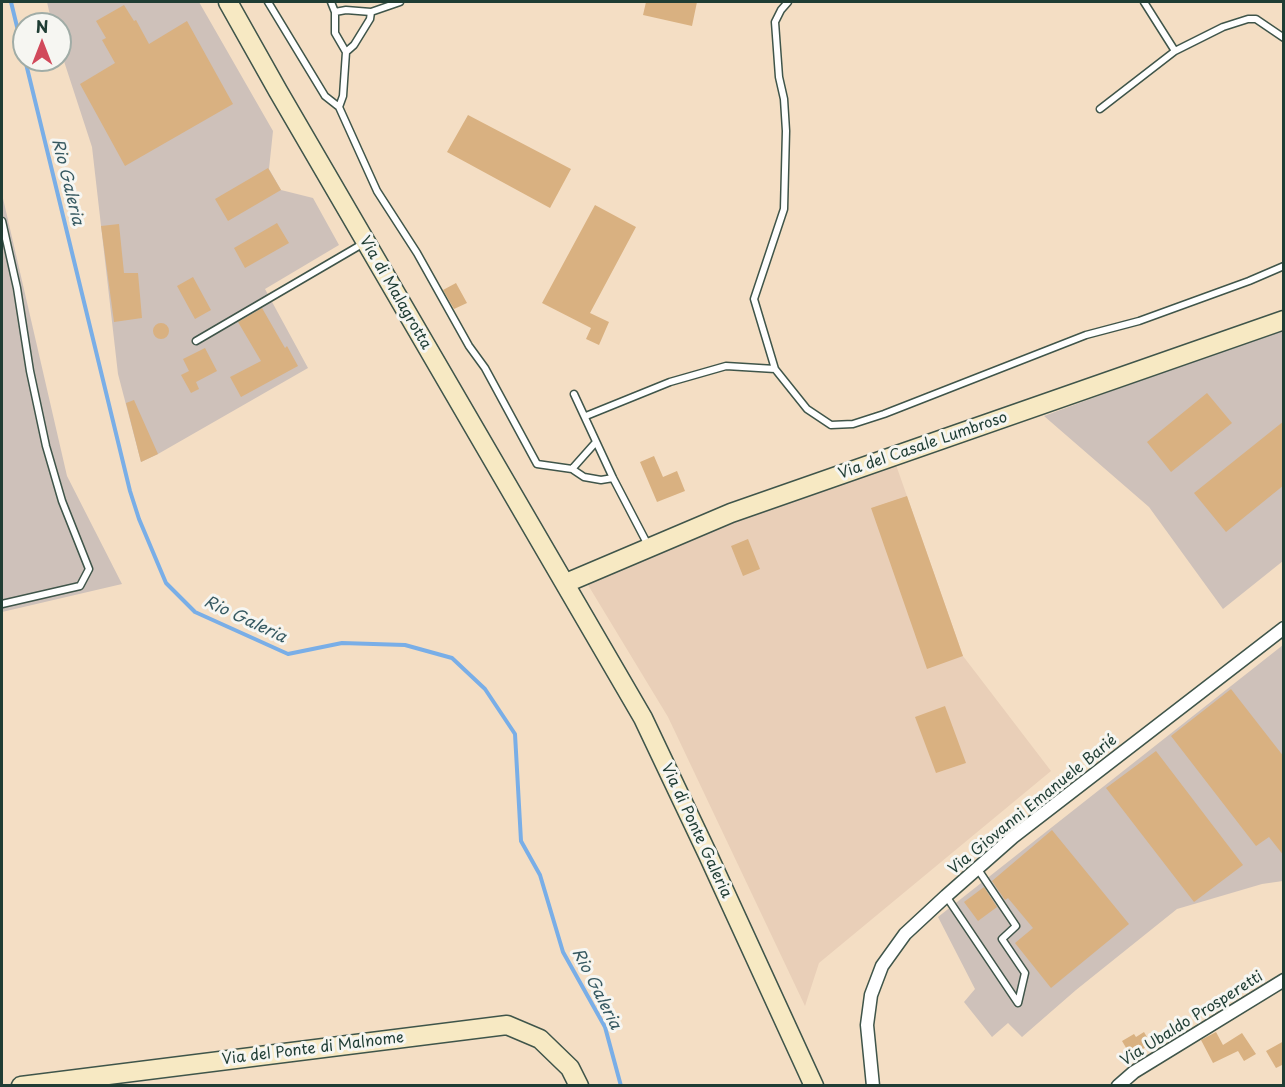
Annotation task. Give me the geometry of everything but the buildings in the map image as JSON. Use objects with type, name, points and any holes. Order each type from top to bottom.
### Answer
[{"type":"street","name":"Via di Malagrotta","points":[[228,2],[566,583]]},
{"type":"street","name":"Via del Casale Lumbroso","points":[[566,583],[741,510],[1284,320]]},
{"type":"street","name":"Via di Ponte Galeria","points":[[566,583],[643,718],[814,1086]]},
{"type":"street","name":"Via Giovanni Emanuele Barié","points":[[873,1086],[867,1025],[870,1001],[876,978],[889,955],[905,934],[1013,837],[1284,628]]},
{"type":"street","name":"Via Ubaldo Prosperetti","points":[[1118,1086],[1134,1072],[1284,980]]},
{"type":"street","name":"Via del Ponte di Malnome","points":[[21,1086],[507,1025],[540,1039],[570,1068],[579,1086]]},
{"type":"lane","points":[[268,2],[325,96],[339,108],[377,191],[417,253],[469,346],[485,368],[537,464],[572,469],[584,477],[601,480],[613,478]]},
{"type":"lane","points":[[331,2],[335,12],[335,33],[346,52],[343,96],[339,108]]},
{"type":"lane","points":[[335,12],[346,10],[370,12],[400,2]]},
{"type":"lane","points":[[788,2],[776,22],[779,76],[784,99],[786,131],[784,209],[754,298],[776,369],[807,409],[831,425],[853,424],[1086,335],[1139,321],[1284,266]]},
{"type":"lane","points":[[1144,2],[1175,51]]},
{"type":"lane","points":[[346,52],[354,45],[370,19],[370,12]]},
{"type":"lane","points":[[1100,109],[1175,51],[1223,27],[1248,19],[1256,19],[1284,38]]},
{"type":"lane","points":[[2,221],[17,288],[30,371],[46,446],[62,501],[89,569],[80,586],[2,604]]},
{"type":"lane","points":[[196,341],[366,242]]},
{"type":"lane","points":[[586,416],[670,382],[726,366],[776,369]]},
{"type":"lane","points":[[574,394],[649,548]]},
{"type":"lane","points":[[572,469],[596,442]]},
{"type":"lane","points":[[946,896],[1018,1003],[1025,973],[1002,939],[1016,926],[977,867]]},
{"type":"shaded area","points":[[47,2],[199,2],[273,131],[269,169],[281,190],[313,198],[339,245],[265,289],[308,368],[141,462],[118,374],[92,147],[68,72],[72,72],[72,12],[49,12]]},
{"type":"shaded area","points":[[2,194],[67,476],[122,584],[2,612]]},
{"type":"shaded area","points":[[1283,328],[1283,561],[1223,609],[1149,507],[1044,416]]},
{"type":"shaded area","points":[[895,462],[963,656],[1051,771],[819,963],[805,1006],[668,717],[588,585],[597,577],[765,509]]},
{"type":"shaded area","points":[[1283,645],[1283,881],[1262,884],[1177,909],[1076,990],[1022,1037],[1008,1023],[992,1037],[964,1002],[975,989],[938,917]]},
{"type":"waterway","name":"Rio Galeria","points":[[11,2],[130,491],[139,519],[166,583],[195,612],[288,654],[342,643],[405,645],[452,658],[485,689],[515,734],[521,841],[540,875],[563,952],[605,1027],[621,1086]]}]
